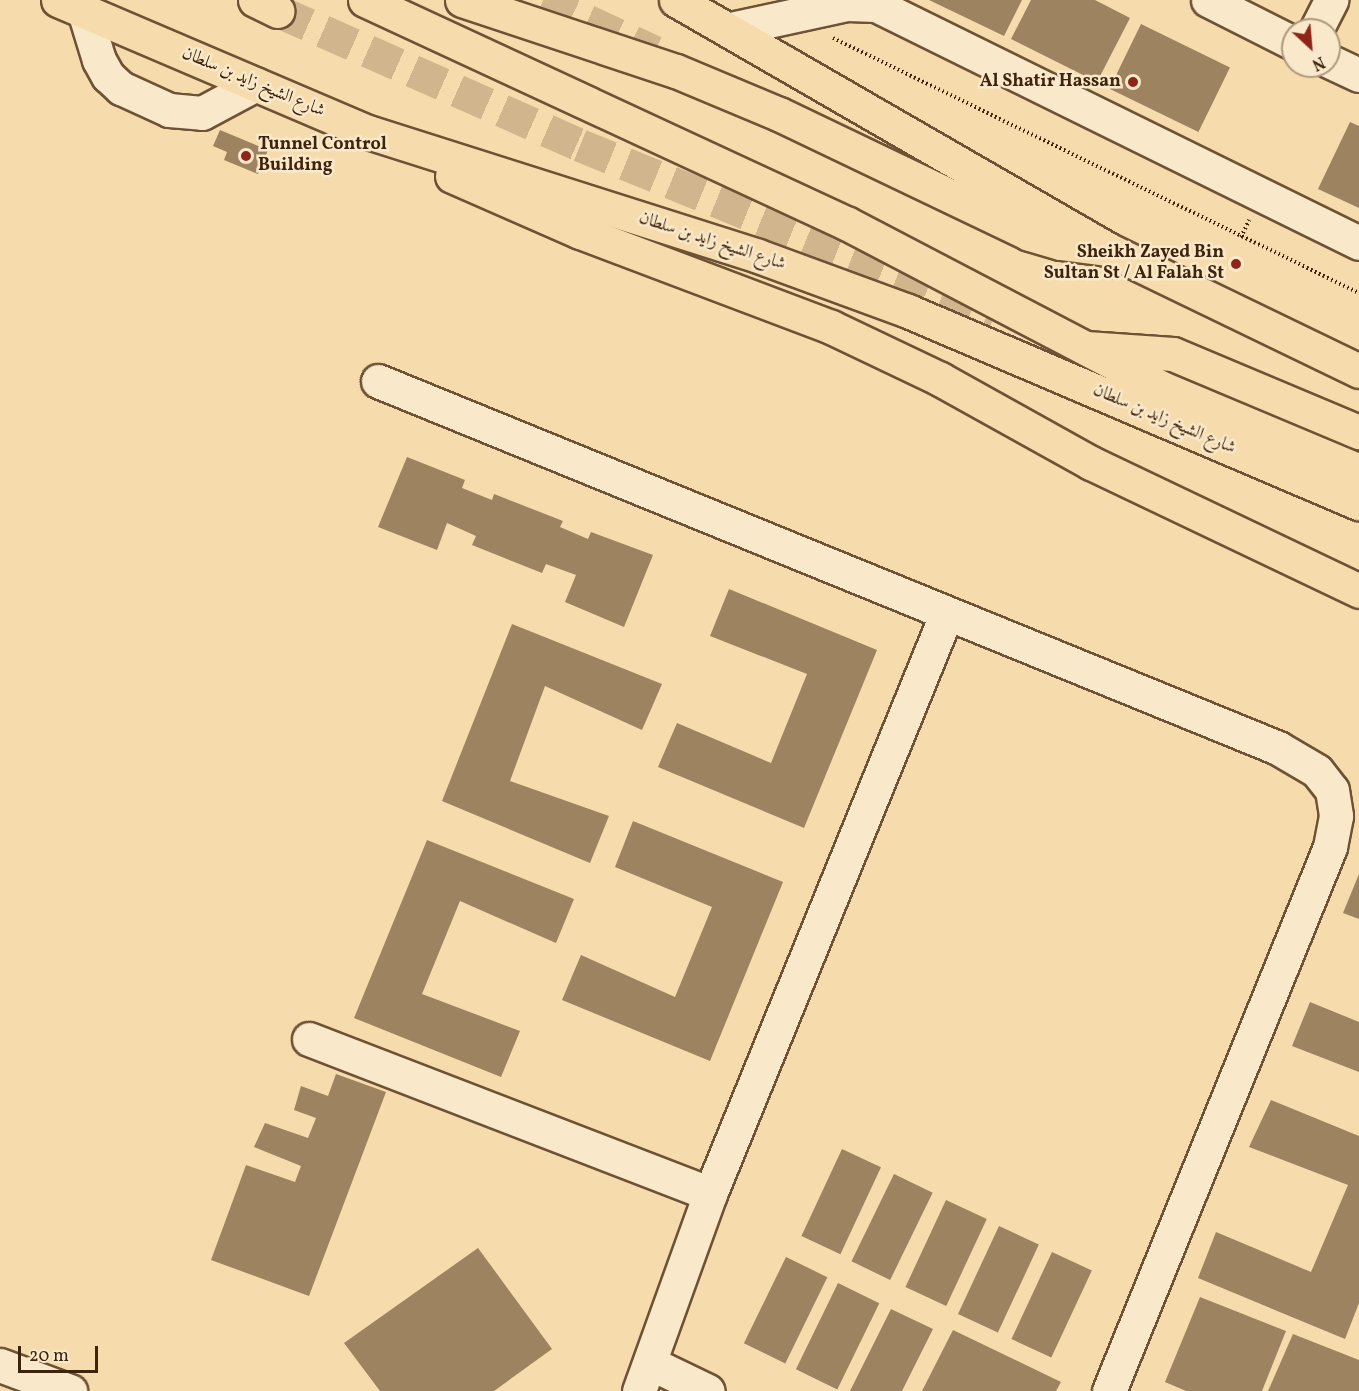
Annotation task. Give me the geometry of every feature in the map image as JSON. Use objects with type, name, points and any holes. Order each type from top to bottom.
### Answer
[{"type":"main road","points":[[365,0],[849,224],[1162,388],[1359,471]]},
{"type":"main road","points":[[462,0],[676,71],[789,119],[1029,234],[1060,243],[1107,249]]},
{"type":"main road","points":[[676,0],[731,29],[1107,249],[1359,371]]},
{"type":"main road","name":"شارع الشيخ زايد بن سلطان","points":[[71,6],[368,132],[833,282],[984,342],[1359,503]]},
{"type":"main road","points":[[368,132],[525,210],[776,304],[886,352],[1091,463],[1359,591]]},
{"type":"main road","points":[[1086,348],[1173,354],[1359,432]]},
{"type":"street","points":[[1208,0],[1281,37]]},
{"type":"street","points":[[1322,18],[1331,0]]},
{"type":"street","points":[[731,29],[864,1],[1359,243]]},
{"type":"street","points":[[71,6],[108,75],[121,88],[168,110],[202,113],[256,84]]},
{"type":"street","points":[[1341,66],[1359,75]]},
{"type":"street","points":[[378,381],[1298,758],[1332,789],[1335,803],[1335,831],[1330,847],[1109,1391]]},
{"type":"street","points":[[708,1391],[644,1377],[710,1194],[946,615]]},
{"type":"street","points":[[309,1039],[710,1194]]},
{"type":"street","points":[[0,1365],[70,1391]]},
{"type":"path","points":[[814,11],[829,36],[1359,293]]},
{"type":"building","points":[[929,0],[1022,0],[1004,36]]},
{"type":"building","points":[[1031,0],[1095,0],[1130,18],[1097,82],[1011,39]]},
{"type":"building","points":[[1141,24],[1230,67],[1198,132],[1109,89]]},
{"type":"building","points":[[1350,122],[1359,126],[1359,208],[1318,189]]},
{"type":"building","name":"Tunnel Control Building","points":[[220,130],[268,150],[258,174],[224,160],[227,152],[213,146]]},
{"type":"building","points":[[407,457],[465,480],[462,488],[492,500],[494,494],[563,521],[560,527],[588,539],[591,532],[653,555],[624,627],[565,602],[576,575],[546,564],[542,573],[472,545],[476,536],[447,523],[437,550],[378,527]]},
{"type":"building","points":[[729,589],[877,650],[804,828],[658,767],[677,723],[771,763],[807,674],[710,636]]},
{"type":"building","points":[[512,624],[662,684],[642,730],[545,686],[510,781],[609,816],[590,863],[442,801]]},
{"type":"building","points":[[633,821],[783,882],[710,1061],[562,1000],[581,955],[675,997],[712,907],[615,867]]},
{"type":"building","points":[[427,840],[574,899],[556,943],[460,901],[422,994],[520,1031],[501,1077],[354,1018]]},
{"type":"building","points":[[1359,874],[1359,919],[1343,913]]},
{"type":"building","points":[[1310,1002],[1359,1022],[1359,1072],[1292,1046]]},
{"type":"building","points":[[336,1074],[386,1092],[309,1296],[211,1260],[246,1165],[295,1182],[301,1166],[254,1147],[265,1123],[308,1138],[316,1118],[294,1110],[301,1086],[328,1096]]},
{"type":"building","points":[[1271,1100],[1359,1136],[1359,1303],[1345,1339],[1198,1278],[1216,1232],[1311,1272],[1348,1185],[1249,1147]]},
{"type":"building","points":[[842,1149],[881,1167],[840,1254],[801,1236]]},
{"type":"building","points":[[894,1174],[933,1193],[890,1280],[851,1261]]},
{"type":"building","points":[[946,1200],[987,1219],[946,1306],[905,1287]]},
{"type":"building","points":[[999,1226],[1039,1245],[998,1333],[958,1314]]},
{"type":"building","points":[[478,1248],[552,1349],[494,1391],[380,1391],[344,1343]]},
{"type":"building","points":[[1052,1252],[1092,1271],[1051,1358],[1011,1339]]},
{"type":"building","points":[[786,1257],[827,1277],[785,1363],[744,1343]]},
{"type":"building","points":[[838,1283],[879,1303],[837,1389],[796,1369]]},
{"type":"building","points":[[1200,1297],[1286,1331],[1262,1391],[1186,1391],[1165,1382]]},
{"type":"building","points":[[891,1309],[933,1329],[902,1391],[850,1391]]},
{"type":"building","points":[[953,1330],[1061,1382],[1056,1391],[922,1391]]},
{"type":"building","points":[[1293,1334],[1359,1360],[1359,1391],[1268,1391]]},
{"type":"tunnel","points":[[543,0],[655,52]]},
{"type":"tunnel","points":[[278,11],[580,145],[995,314]]},
{"type":"place","name":"Al Shatir Hassan","points":[[1133,82]]},
{"type":"place","name":"Tunnel Control Building","points":[[246,156]]},
{"type":"place","name":"Sheikh Zayed Bin Sultan St / Al Falah St","points":[[1236,264]]}]
